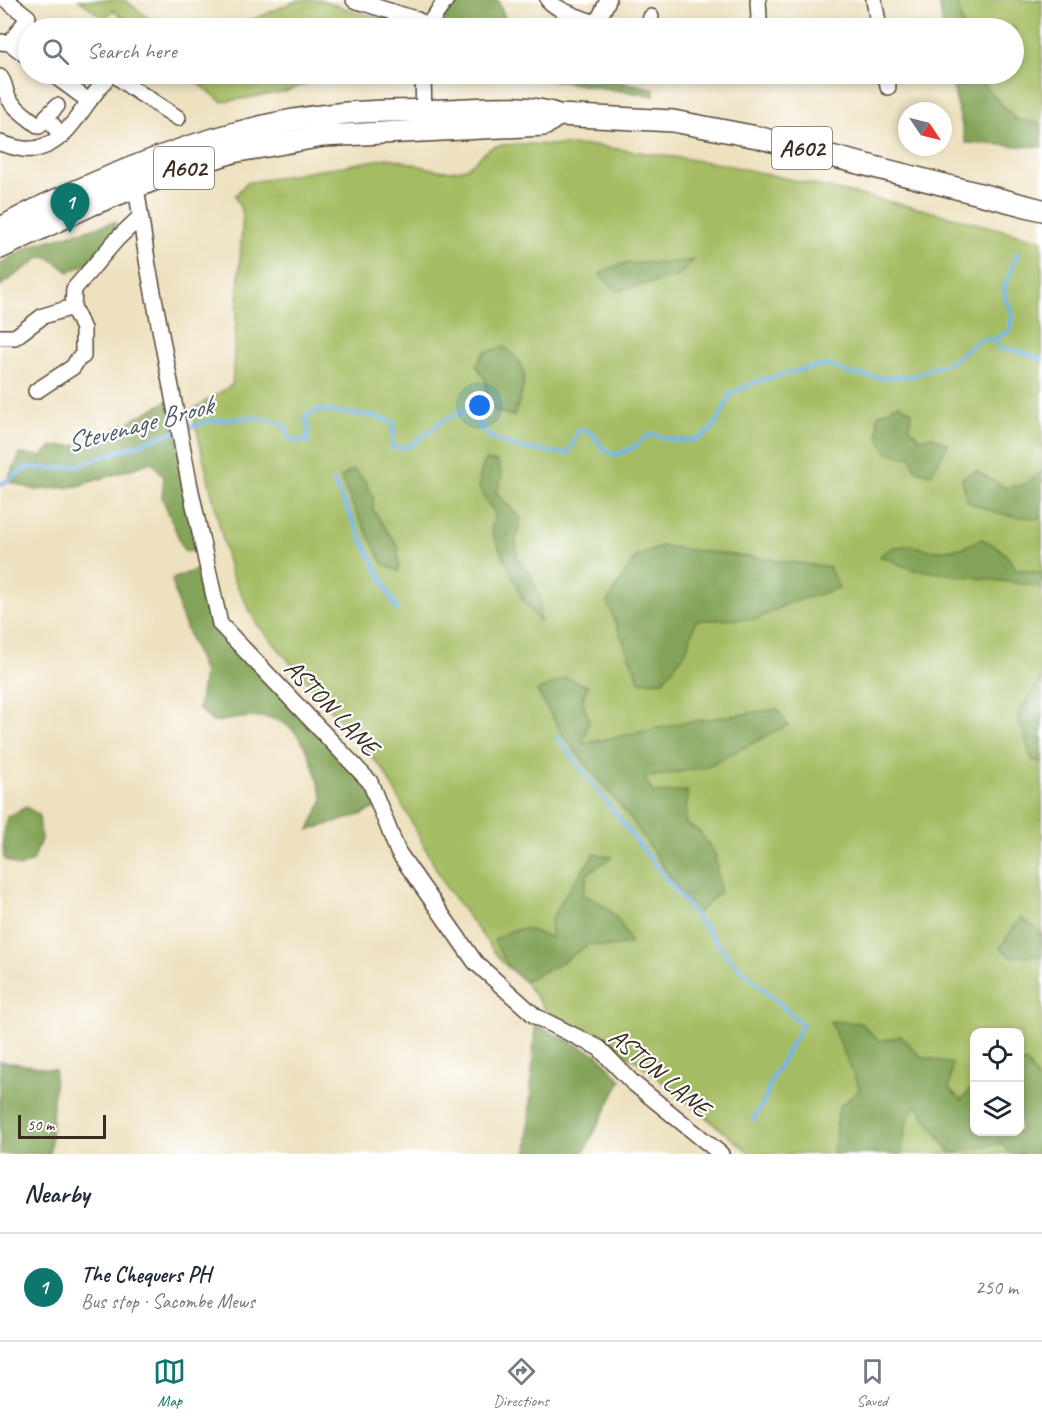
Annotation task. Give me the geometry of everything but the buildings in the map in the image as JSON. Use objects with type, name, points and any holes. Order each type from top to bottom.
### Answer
[{"type":"highway","name":"A602","points":[[424,121],[487,109],[510,118],[544,125],[558,115],[673,121],[757,136],[1042,210]]},
{"type":"highway","name":"A602","points":[[0,229],[23,215],[133,176],[212,139],[273,124],[338,114],[424,121],[474,128],[510,118]]},
{"type":"highway","name":"A602","points":[[0,248],[93,204],[133,176]]},
{"type":"street","points":[[6,0],[28,18]]},
{"type":"street","points":[[354,0],[412,18]]},
{"type":"street","points":[[433,18],[446,0]]},
{"type":"street","points":[[599,18],[608,0]]},
{"type":"street","points":[[758,0],[759,18]]},
{"type":"street","points":[[874,0],[877,18]]},
{"type":"street","points":[[549,8],[581,18]]},
{"type":"street","points":[[18,34],[5,43],[18,51]]},
{"type":"street","points":[[0,77],[5,83],[6,93],[11,102],[38,127],[62,136]]},
{"type":"street","points":[[66,84],[89,101]]},
{"type":"street","points":[[0,143],[32,149],[62,136],[73,125],[102,84]]},
{"type":"street","points":[[127,84],[177,118]]},
{"type":"street","points":[[423,84],[424,121]]},
{"type":"street","points":[[38,127],[57,105]]},
{"type":"street","name":"ASTON LANE","points":[[133,176],[190,487],[220,624],[370,782],[398,852],[475,963],[535,1016],[599,1048],[632,1082],[720,1154]]},
{"type":"street","points":[[36,391],[73,367],[78,358],[83,356],[83,329],[73,307],[74,289],[117,239],[139,218]]},
{"type":"street","points":[[0,337],[15,337],[43,316],[73,307]]},
{"type":"green space","points":[[79,0],[125,0],[148,18],[122,18],[113,10],[104,18]]},
{"type":"green space","points":[[298,0],[322,0],[358,13],[387,18],[256,18]]},
{"type":"green space","points":[[451,0],[498,0],[505,18],[445,18],[444,7]]},
{"type":"green space","points":[[939,0],[957,0],[961,18],[942,18]]},
{"type":"green space","points":[[957,0],[1042,0],[1042,123],[1016,120],[982,84],[1024,84],[1024,18],[961,18]]},
{"type":"green space","points":[[200,84],[306,84],[285,92],[222,102]]},
{"type":"green space","points":[[576,84],[632,84],[654,88],[654,96]]},
{"type":"green space","points":[[952,84],[982,84],[1016,120],[1042,123],[1042,147],[966,143]]},
{"type":"green space","points":[[503,145],[597,146],[722,164],[917,208],[1042,240],[1042,1154],[751,1154],[633,1058],[545,1009],[524,981],[502,962],[446,887],[384,771],[257,624],[231,574],[192,410],[232,385],[243,214],[235,196],[246,183],[388,158],[431,169],[449,171],[464,169],[484,152]]},
{"type":"green space","points":[[115,222],[113,242],[105,252],[93,260],[69,272],[50,258],[41,257],[0,286],[0,264],[30,246]]},
{"type":"green space","points":[[694,260],[677,277],[619,291],[599,275],[622,264]]},
{"type":"green space","points":[[504,347],[520,362],[523,370],[523,387],[514,416],[495,411],[486,394],[486,381],[476,365],[485,352]]},
{"type":"green space","points":[[170,400],[200,549],[184,551],[162,497],[164,477],[152,462],[78,486],[36,490],[7,481],[20,454],[42,456],[51,447],[85,445]]},
{"type":"green space","points":[[899,404],[912,412],[909,427],[920,439],[932,436],[948,444],[931,474],[915,470],[911,456],[904,457],[887,452],[878,436],[878,415]]},
{"type":"green space","points":[[485,460],[498,462],[502,477],[496,492],[521,519],[516,539],[517,558],[530,574],[540,596],[540,622],[524,601],[491,530],[495,513],[485,500],[479,482]]},
{"type":"green space","points":[[354,470],[365,481],[373,497],[373,510],[398,547],[399,571],[384,565],[351,502],[341,477]]},
{"type":"green space","points":[[976,471],[1006,488],[1025,484],[1042,471],[1042,518],[1003,514],[967,501],[962,478]]},
{"type":"green space","points":[[981,539],[1002,551],[1016,569],[1042,573],[1042,589],[1038,586],[911,569],[880,556],[891,548],[910,545],[934,551],[962,548]]},
{"type":"green space","points":[[661,546],[829,567],[839,588],[787,604],[757,619],[696,620],[686,652],[663,681],[640,682],[607,602],[635,558]]},
{"type":"green space","points":[[201,568],[217,625],[369,786],[378,806],[363,814],[309,830],[323,799],[310,756],[295,732],[272,718],[250,717],[213,722],[199,709],[204,673],[180,612],[172,579]]},
{"type":"green space","points":[[1042,677],[1042,763],[1032,760],[1018,715]]},
{"type":"green space","points":[[566,678],[588,686],[582,700],[589,719],[583,744],[682,723],[777,709],[788,725],[706,767],[644,778],[653,793],[687,791],[686,824],[699,831],[715,854],[720,892],[695,915],[635,824],[565,738],[537,691]]},
{"type":"green space","points":[[26,807],[39,815],[41,839],[33,861],[19,867],[4,859],[3,839],[7,817]]},
{"type":"green space","points":[[594,854],[612,857],[588,873],[583,894],[613,913],[631,944],[610,947],[589,944],[559,964],[524,981],[510,969],[494,941],[502,935],[522,929],[551,938],[551,920]]},
{"type":"green space","points":[[1020,918],[1039,932],[1042,941],[1042,956],[1011,957],[1000,948]]},
{"type":"green space","points":[[830,1021],[861,1023],[879,1041],[901,1036],[920,1056],[952,1064],[949,1089],[962,1100],[970,1089],[970,1136],[1024,1136],[1024,1063],[1027,1063],[1042,1086],[1042,1154],[1010,1154],[1001,1143],[951,1153],[917,1106],[908,1117],[901,1154],[833,1154],[839,1107],[860,1089]]},
{"type":"green space","points":[[535,1025],[598,1055],[621,1080],[583,1154],[527,1154]]},
{"type":"green space","points":[[0,1061],[55,1070],[50,1154],[0,1154]]},
{"type":"waterway","name":"Stevenage Brook","points":[[184,429],[210,421],[256,417],[285,425],[290,440],[307,442],[309,429],[305,416],[317,410],[374,416],[394,423],[392,448],[409,447],[443,421],[463,411],[472,416],[494,439],[536,450],[568,454],[580,429],[593,433],[601,447],[614,455],[629,450],[651,434],[681,441],[692,440],[710,431],[724,410],[730,394],[758,381],[828,365],[851,374],[881,378],[913,376],[950,362],[981,339],[995,339],[1009,331],[1013,313],[1006,301],[1004,288],[1018,252]]},
{"type":"waterway","points":[[995,339],[998,348],[1019,351],[1042,359]]},
{"type":"waterway","name":"Stevenage Brook","points":[[0,485],[28,467],[53,469],[79,465],[177,431]]},
{"type":"waterway","points":[[333,481],[398,611]]},
{"type":"waterway","points":[[557,736],[730,959],[803,1025],[773,1076],[764,1102],[753,1120]]},
{"type":"place","name":"The Chequers PH","points":[[70,233]]}]
